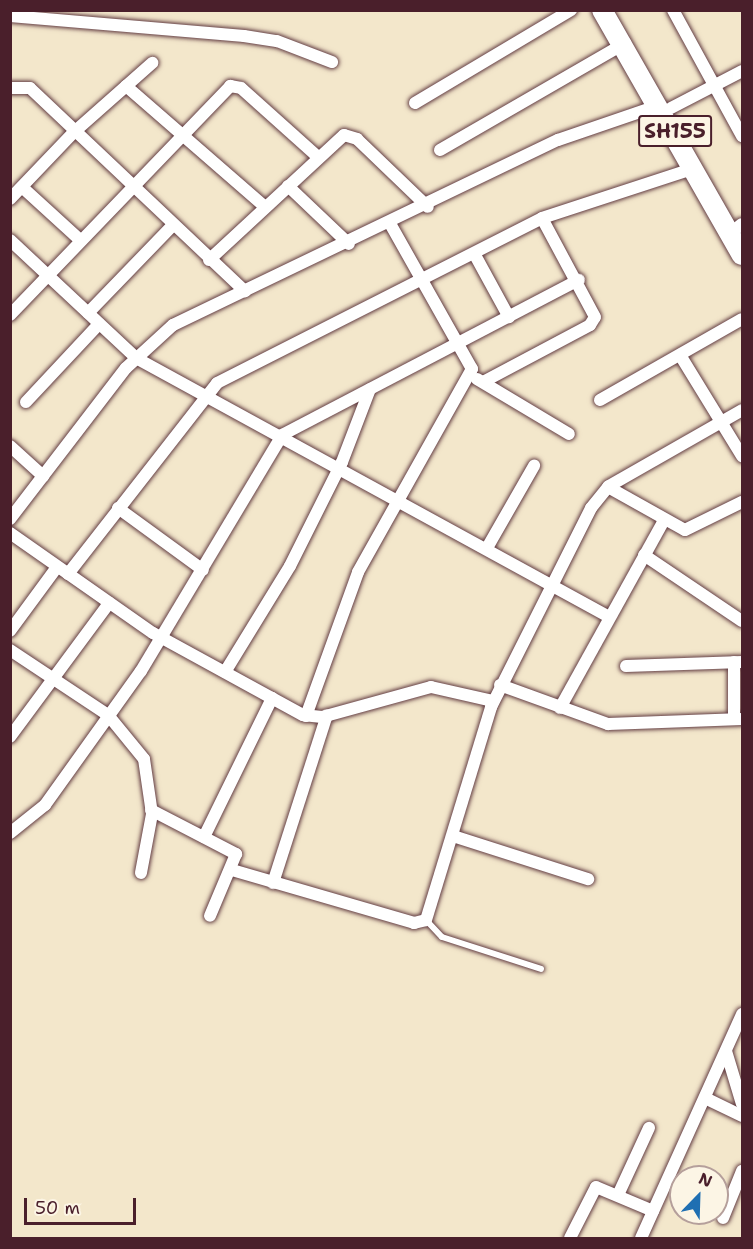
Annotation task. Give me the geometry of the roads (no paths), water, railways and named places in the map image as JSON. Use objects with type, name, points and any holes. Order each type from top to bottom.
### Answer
[{"type":"main road","name":"SH155","points":[[602,10],[625,43],[741,230]]},
{"type":"main road","name":"SH155","points":[[614,10],[665,107]]},
{"type":"main road","name":"SH155","points":[[682,136],[695,168],[742,255]]},
{"type":"street","points":[[415,103],[571,10]]},
{"type":"street","points":[[673,10],[742,136]]},
{"type":"street","points":[[10,16],[101,17],[277,41],[332,62]]},
{"type":"street","points":[[440,150],[625,43]]},
{"type":"street","points":[[10,199],[73,133],[152,63]]},
{"type":"street","points":[[10,519],[136,358],[173,325],[391,225],[558,140],[665,107],[715,86],[742,71]]},
{"type":"street","points":[[126,86],[265,207]]},
{"type":"street","points":[[10,315],[129,186],[225,90],[236,86],[318,157]]},
{"type":"street","points":[[10,88],[30,88],[129,186],[245,291]]},
{"type":"street","points":[[209,260],[318,157],[351,135],[428,207]]},
{"type":"street","points":[[68,574],[204,394],[233,373],[426,280],[542,218],[695,168]]},
{"type":"street","points":[[288,186],[350,244]]},
{"type":"street","points":[[22,187],[80,240]]},
{"type":"street","points":[[483,382],[590,325],[595,310],[542,218]]},
{"type":"street","points":[[391,225],[426,280],[461,344],[471,375],[569,434]]},
{"type":"street","points":[[88,313],[172,226]]},
{"type":"street","points":[[10,240],[136,358],[402,500],[609,617]]},
{"type":"street","points":[[475,255],[509,318]]},
{"type":"street","points":[[10,833],[45,805],[162,638],[282,435],[370,388],[461,344],[579,280]]},
{"type":"street","points":[[600,400],[742,319]]},
{"type":"street","points":[[26,402],[99,324]]},
{"type":"street","points":[[680,355],[742,456]]},
{"type":"street","points":[[306,716],[358,572],[402,500],[471,375]]},
{"type":"street","points":[[225,672],[290,566],[340,467],[370,388]]},
{"type":"street","points":[[232,870],[414,923],[426,920],[493,701],[550,584],[608,487],[742,410]]},
{"type":"street","points":[[10,446],[43,476]]},
{"type":"street","points":[[487,548],[534,466]]},
{"type":"street","points":[[608,487],[664,520],[691,530],[742,502]]},
{"type":"street","points":[[118,508],[203,570]]},
{"type":"street","points":[[560,708],[664,520]]},
{"type":"street","points":[[10,533],[162,638],[306,716],[327,715],[431,687],[493,701]]},
{"type":"street","points":[[644,555],[742,621]]},
{"type":"street","points":[[10,631],[57,567]]},
{"type":"street","points":[[10,737],[56,680],[109,603]]},
{"type":"street","points":[[10,650],[108,715],[144,759],[151,810],[141,873]]},
{"type":"street","points":[[500,685],[608,724],[738,719],[738,662],[626,666]]},
{"type":"street","points":[[204,837],[272,698]]},
{"type":"street","points":[[273,883],[327,715]]},
{"type":"street","points":[[151,810],[236,854],[232,870],[210,916]]},
{"type":"street","points":[[453,836],[588,879]]},
{"type":"street","points":[[641,1239],[742,1014]]},
{"type":"street","points":[[721,1106],[742,1104],[726,1051]]},
{"type":"street","points":[[705,1098],[742,1116]]},
{"type":"street","points":[[618,1195],[649,1128]]},
{"type":"street","points":[[729,1203],[742,1171]]},
{"type":"street","points":[[570,1239],[596,1187],[653,1211]]},
{"type":"lane","points":[[426,920],[442,937],[541,969]]}]
